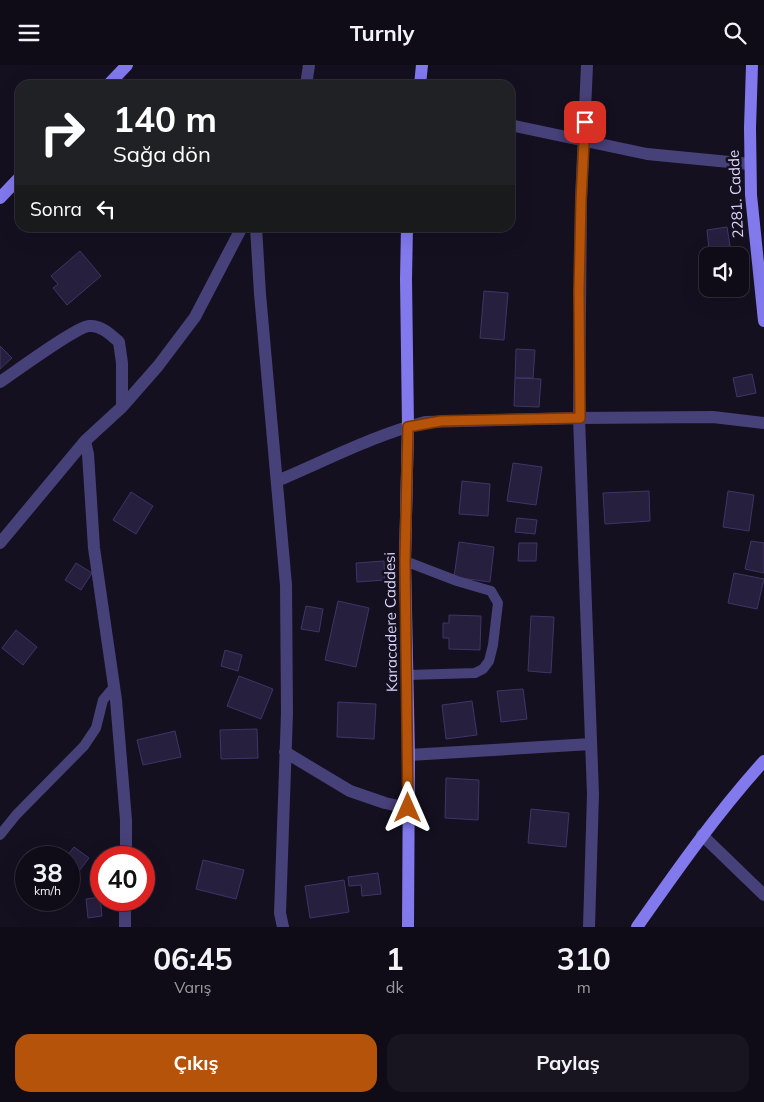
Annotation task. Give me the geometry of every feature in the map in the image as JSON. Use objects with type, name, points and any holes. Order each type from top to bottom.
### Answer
[{"type":"street","points":[[113,80],[127,65]]},
{"type":"street","points":[[307,80],[309,65]]},
{"type":"street","points":[[420,80],[422,65]]},
{"type":"street","points":[[587,65],[579,282],[580,418],[593,794],[589,927]]},
{"type":"street","name":"2281. Cadde","points":[[752,65],[750,164],[754,239],[764,321]]},
{"type":"street","points":[[515,126],[647,154],[750,164]]},
{"type":"street","points":[[0,198],[15,182]]},
{"type":"street","points":[[0,543],[85,441],[122,407],[158,366],[195,317],[239,232]]},
{"type":"street","points":[[256,232],[260,294],[286,585],[287,713],[280,913],[283,927]]},
{"type":"street","name":"Karacadere Caddesi","points":[[407,232],[408,427],[405,561],[409,755],[408,927]]},
{"type":"street","points":[[0,382],[74,332],[88,326],[98,327],[108,332],[119,342],[122,363],[122,407]]},
{"type":"street","points":[[277,481],[408,427],[441,421],[713,417],[764,423]]},
{"type":"street","points":[[85,441],[88,454],[94,548],[114,687],[126,820],[126,846]]},
{"type":"street","points":[[409,755],[591,744]]},
{"type":"street","points":[[285,752],[350,791],[385,803],[408,808]]},
{"type":"street","points":[[637,927],[702,835],[764,761]]},
{"type":"street","points":[[702,835],[764,895]]},
{"type":"street","points":[[125,911],[125,927]]},
{"type":"lane","points":[[405,561],[457,581],[491,591],[498,603],[493,645],[489,661],[482,669],[475,673],[408,675]]},
{"type":"lane","points":[[0,835],[16,815],[84,746],[96,728],[103,700],[114,687]]},
{"type":"building","points":[[727,227],[730,246],[709,247],[707,230]]},
{"type":"building","points":[[80,251],[101,276],[67,305],[53,288],[58,284],[51,276]]},
{"type":"building","points":[[484,291],[508,293],[504,340],[480,338]]},
{"type":"building","points":[[0,346],[12,358],[0,369]]},
{"type":"building","points":[[516,349],[535,350],[533,378],[515,378]]},
{"type":"building","points":[[752,374],[756,393],[737,397],[733,378]]},
{"type":"building","points":[[515,378],[541,379],[539,407],[514,406]]},
{"type":"building","points":[[513,463],[542,467],[536,505],[507,501]]},
{"type":"building","points":[[462,481],[490,484],[488,516],[459,514]]},
{"type":"building","points":[[649,491],[650,521],[605,524],[603,493]]},
{"type":"building","points":[[728,491],[754,495],[749,531],[723,527]]},
{"type":"building","points":[[131,492],[153,506],[136,534],[113,520]]},
{"type":"building","points":[[517,518],[537,520],[535,534],[515,532]]},
{"type":"building","points":[[751,541],[764,543],[764,573],[745,569]]},
{"type":"building","points":[[459,542],[494,547],[490,582],[454,577]]},
{"type":"building","points":[[519,543],[537,543],[536,561],[518,561]]},
{"type":"building","points":[[384,561],[385,580],[357,582],[356,563]]},
{"type":"building","points":[[76,563],[92,573],[81,590],[65,580]]},
{"type":"building","points":[[734,573],[764,579],[757,609],[728,603]]},
{"type":"building","points":[[338,601],[369,608],[356,667],[325,660]]},
{"type":"building","points":[[306,606],[323,609],[319,632],[301,629]]},
{"type":"building","points":[[449,615],[481,616],[480,650],[449,649],[449,638],[443,638],[443,623],[449,623]]},
{"type":"building","points":[[531,616],[554,617],[551,673],[528,671]]},
{"type":"building","points":[[16,630],[37,647],[23,665],[2,648]]},
{"type":"building","points":[[225,650],[242,655],[238,671],[221,666]]},
{"type":"building","points":[[239,676],[273,689],[261,719],[227,706]]},
{"type":"building","points":[[523,689],[527,719],[501,722],[497,691]]},
{"type":"building","points":[[472,701],[477,735],[446,739],[442,705]]},
{"type":"building","points":[[338,702],[376,704],[374,739],[337,737]]},
{"type":"building","points":[[257,729],[258,758],[221,759],[220,730]]},
{"type":"building","points":[[175,731],[181,757],[143,765],[137,740]]},
{"type":"building","points":[[446,778],[479,780],[478,820],[445,818]]},
{"type":"building","points":[[531,809],[569,813],[566,847],[528,843]]},
{"type":"building","points":[[80,851],[89,858],[80,870]]},
{"type":"building","points":[[203,860],[244,870],[236,899],[196,889]]},
{"type":"building","points":[[378,873],[381,894],[362,896],[361,885],[349,886],[348,877]]},
{"type":"building","points":[[344,880],[349,912],[310,918],[305,886]]},
{"type":"building","points":[[90,898],[90,911],[101,911],[102,916],[88,918],[86,899]]},
{"type":"route","points":[[408,808],[409,755],[405,561],[408,427],[425,422],[441,421],[580,418],[579,291],[585,122]]}]
